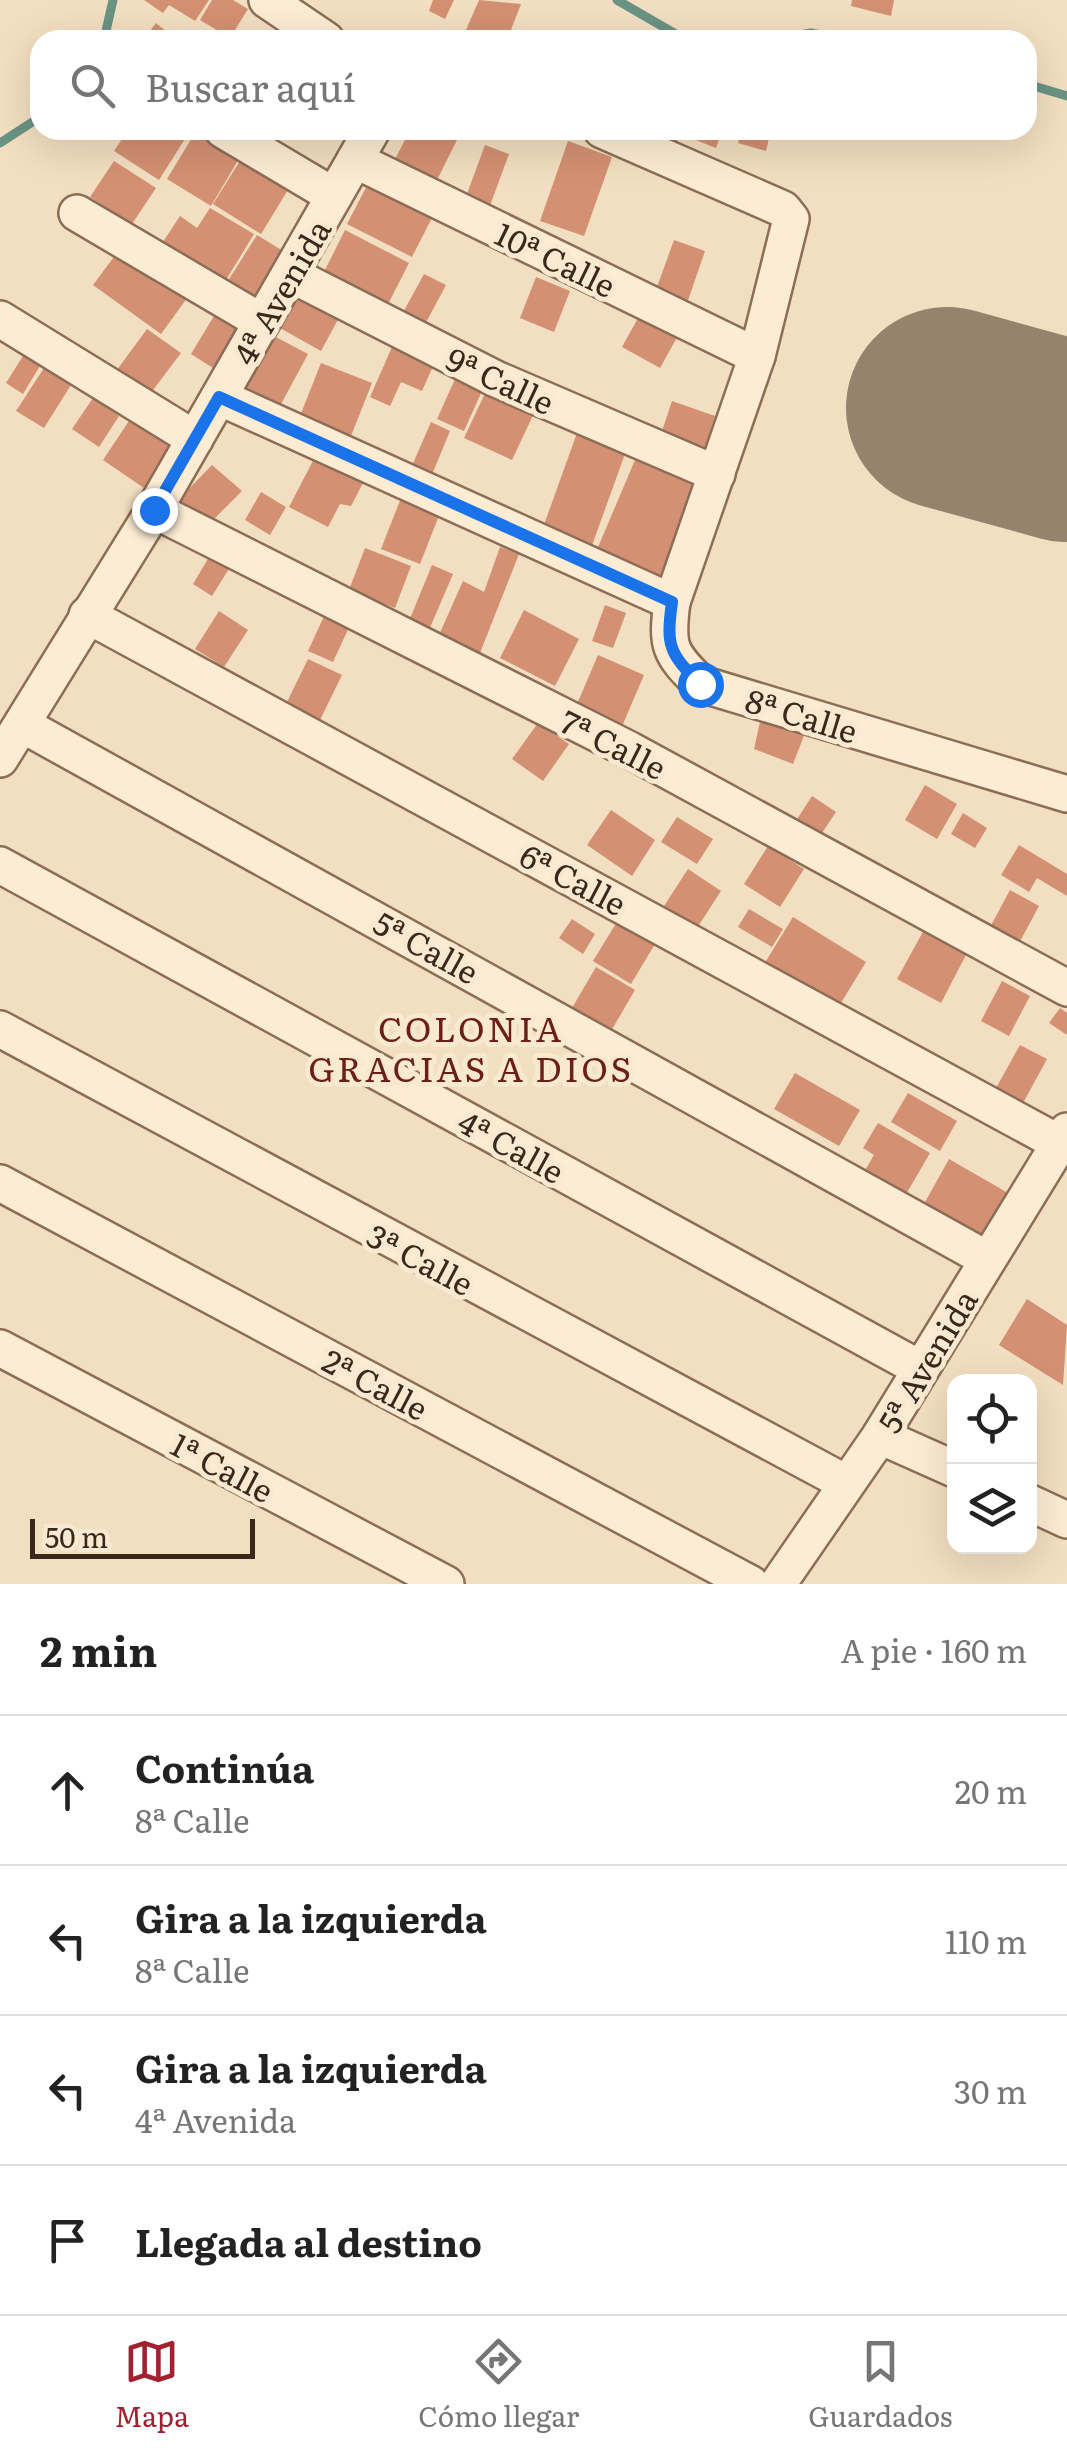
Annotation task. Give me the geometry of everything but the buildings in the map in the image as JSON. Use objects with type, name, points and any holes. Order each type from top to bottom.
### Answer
[{"type":"street","points":[[267,0],[311,30]]},
{"type":"street","points":[[240,140],[334,196]]},
{"type":"street","name":"8ª Calle","points":[[624,140],[790,216],[791,224],[757,356],[672,602],[667,638],[675,659],[700,684],[1067,794]]},
{"type":"street","name":"4ª Avenida","points":[[0,759],[154,510],[363,145]]},
{"type":"street","name":"10ª Calle","points":[[363,145],[757,356]]},
{"type":"street","points":[[77,213],[262,322]]},
{"type":"street","name":"9ª Calle","points":[[290,274],[496,379],[716,474]]},
{"type":"street","points":[[0,319],[195,439]]},
{"type":"street","points":[[219,397],[672,602]]},
{"type":"street","name":"7ª Calle","points":[[154,510],[630,750],[1067,988]]},
{"type":"street","name":"6ª Calle","points":[[88,615],[1063,1137]]},
{"type":"street","name":"5ª Calle","points":[[23,724],[987,1259]]},
{"type":"street","name":"4ª Calle","points":[[0,865],[919,1368]]},
{"type":"street","name":"3ª Calle","points":[[0,1029],[846,1483]]},
{"type":"street","name":"5ª Avenida","points":[[778,1584],[880,1436],[1063,1137]]},
{"type":"street","name":"2ª Calle","points":[[0,1183],[751,1584]]},
{"type":"street","name":"1ª Calle","points":[[2,1353],[446,1584]]},
{"type":"street","points":[[880,1436],[947,1466]]},
{"type":"street","points":[[1037,1506],[1067,1520]]},
{"type":"waterway","points":[[106,30],[113,0]]},
{"type":"waterway","points":[[617,0],[669,30]]},
{"type":"waterway","points":[[1037,87],[1067,96]]},
{"type":"waterway","points":[[0,143],[30,124]]},
{"type":"runway","points":[[947,408],[1067,441]]},
{"type":"district","name":"COLONIA GRACIAS A DIOS","points":[[471,1047]]},
{"type":"route","points":[[154,510],[219,397],[672,602],[667,638],[675,659],[700,684]]}]
